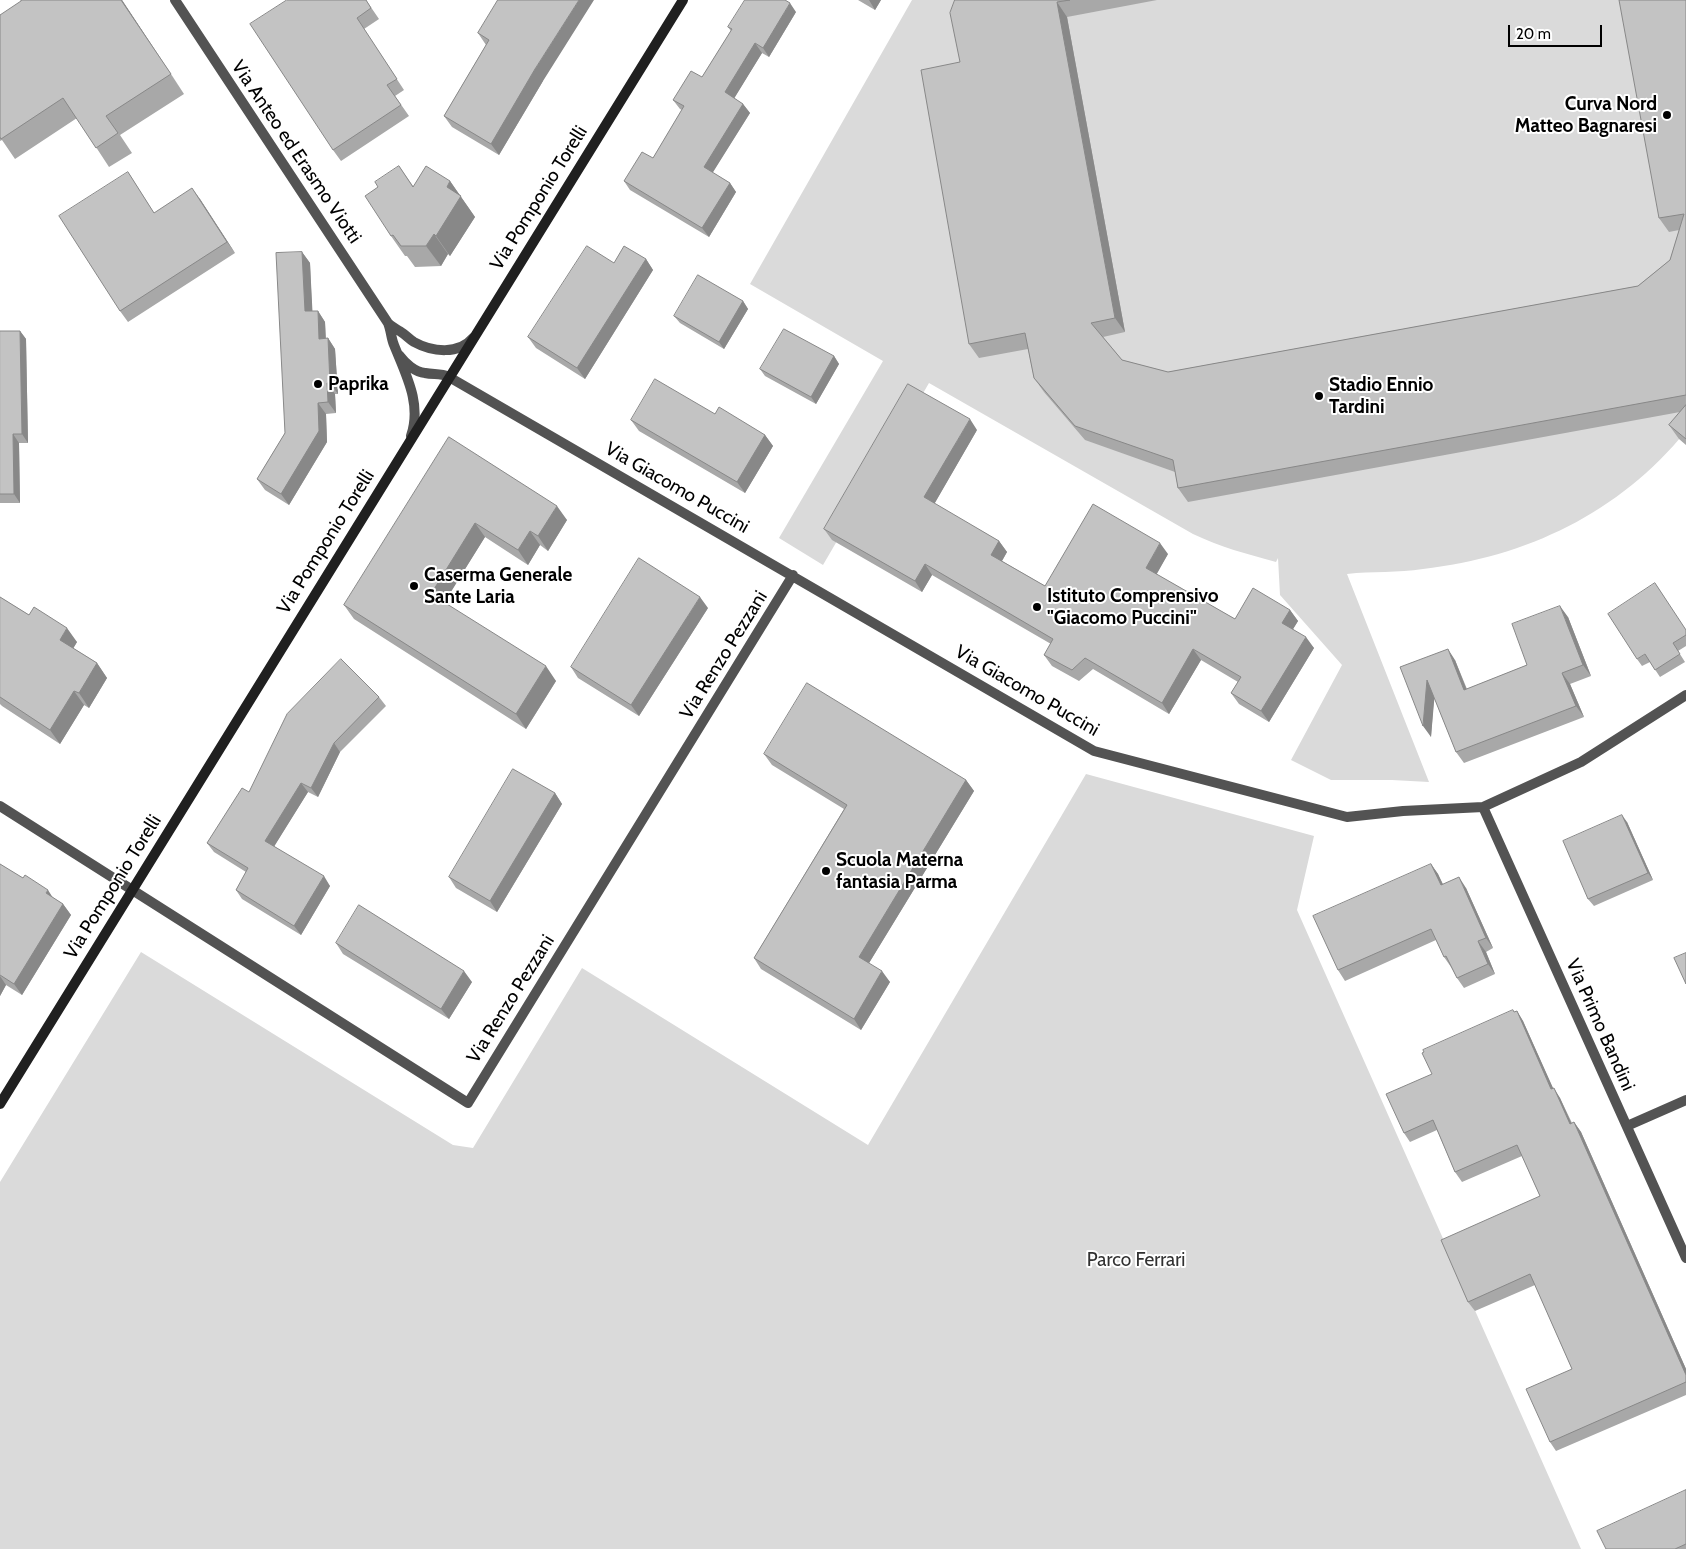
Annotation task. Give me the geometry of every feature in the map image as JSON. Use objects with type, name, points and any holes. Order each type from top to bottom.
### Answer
[{"type":"main road","name":"Via Pomponio Torelli","points":[[0,1104],[683,0]]},
{"type":"street","name":"Via Anteo ed Erasmo Viotti","points":[[174,0],[388,323],[393,343],[409,380],[415,410],[414,426],[405,448]]},
{"type":"street","name":"Via Anteo ed Erasmo Viotti","points":[[388,323],[412,341],[429,348],[458,349],[467,344],[476,334]]},
{"type":"street","name":"Via Anteo ed Erasmo Viotti","points":[[399,355],[419,372],[441,374],[449,378]]},
{"type":"street","name":"Via Giacomo Puccini","points":[[449,378],[1094,750],[1347,817],[1483,806],[1581,762],[1686,696]]},
{"type":"street","name":"Via Renzo Pezzani","points":[[132,889],[468,1103],[793,575]]},
{"type":"street","points":[[0,806],[132,889]]},
{"type":"street","name":"Via Primo Bandini","points":[[1483,806],[1686,1258]]},
{"type":"street","points":[[1627,1126],[1686,1100]]},
{"type":"green space","name":"Stadio Ennio Tardini","points":[[912,0],[1686,0],[1686,431],[1660,460],[1601,508],[1534,542],[1499,554],[1461,563],[1395,572],[1347,574],[1429,782],[1331,780],[1291,760],[1342,665],[1280,595],[1278,558],[1276,562],[1223,546],[1193,534],[929,383],[823,565],[779,538],[883,361],[750,284]]},
{"type":"green space","name":"Parco Ferrari","points":[[1086,774],[1314,836],[1297,910],[1581,1549],[0,1549],[0,1182],[141,952],[453,1145],[473,1148],[582,968],[868,1145]]},
{"type":"building","points":[[21,0],[121,0],[171,74],[106,116],[118,133],[96,148],[63,98],[1,139],[0,15]]},
{"type":"building","points":[[287,0],[366,0],[371,8],[357,18],[397,79],[387,85],[401,105],[333,150],[250,24]]},
{"type":"building","points":[[498,0],[579,0],[535,69],[491,144],[444,116],[489,40],[478,33]]},
{"type":"building","points":[[745,0],[785,0],[790,3],[763,48],[755,43],[725,92],[743,104],[704,167],[730,183],[702,228],[624,181],[642,152],[653,158],[684,106],[673,100],[691,71],[702,77],[732,29],[728,27]]},
{"type":"building","points":[[955,0],[1070,0],[1057,2],[1115,318],[1091,323],[1122,360],[1168,372],[1638,286],[1670,260],[1684,214],[1659,218],[1619,0],[1686,0],[1686,395],[1178,488],[1173,460],[1075,426],[1034,378],[1025,333],[969,344],[921,70],[960,62],[950,13]]},
{"type":"building","points":[[399,166],[413,187],[426,166],[450,181],[447,187],[461,196],[436,236],[434,234],[426,246],[401,246],[393,235],[391,236],[365,196],[378,187],[375,182]]},
{"type":"building","points":[[128,172],[154,213],[192,188],[227,242],[120,311],[59,216]]},
{"type":"building","points":[[587,246],[614,263],[624,246],[646,259],[577,368],[528,337]]},
{"type":"building","name":"Paprika","points":[[302,252],[305,311],[318,311],[319,339],[328,338],[330,383],[327,383],[328,402],[318,403],[319,431],[281,494],[257,479],[285,433],[276,253]]},
{"type":"building","points":[[698,275],[743,301],[719,342],[674,316]]},
{"type":"building","points":[[784,329],[834,356],[811,397],[760,369]]},
{"type":"building","points":[[0,331],[20,331],[22,434],[13,434],[14,494],[0,494]]},
{"type":"building","points":[[655,379],[715,414],[719,407],[765,435],[737,482],[631,420]]},
{"type":"building","name":"Istituto Comprensivo \"Giacomo Puccini\"","points":[[908,384],[970,419],[924,497],[999,541],[991,555],[1045,586],[1093,504],[1160,543],[1146,568],[1235,619],[1253,588],[1290,610],[1282,623],[1306,637],[1261,711],[1231,693],[1241,677],[1193,649],[1162,703],[1085,658],[1072,670],[1044,655],[1053,639],[925,564],[915,581],[824,529]]},
{"type":"building","points":[[1686,405],[1686,439],[1669,425]]},
{"type":"building","name":"Caserma Generale Sante Laria","points":[[449,437],[557,506],[538,536],[530,531],[518,550],[475,523],[431,594],[546,666],[516,714],[344,605]]},
{"type":"building","points":[[639,558],[700,597],[631,705],[571,667]]},
{"type":"building","points":[[1655,583],[1686,630],[1686,635],[1673,643],[1680,654],[1655,670],[1645,654],[1637,659],[1608,614]]},
{"type":"building","points":[[0,597],[29,615],[34,607],[67,628],[60,640],[97,663],[79,693],[74,691],[50,730],[0,697]]},
{"type":"building","points":[[1560,606],[1583,665],[1562,673],[1576,706],[1456,752],[1427,680],[1423,726],[1400,667],[1448,649],[1464,690],[1527,665],[1512,624]]},
{"type":"building","points":[[341,659],[379,697],[334,743],[311,788],[301,783],[265,841],[324,876],[294,926],[236,890],[248,868],[207,843],[242,788],[249,792],[287,714]]},
{"type":"building","points":[[807,683],[966,780],[859,957],[882,971],[854,1019],[754,958],[847,805],[764,754]]},
{"type":"building","points":[[513,769],[555,793],[490,901],[449,877]]},
{"type":"building","points":[[1622,815],[1648,873],[1588,899],[1563,841]]},
{"type":"building","points":[[0,864],[23,878],[25,875],[48,890],[46,893],[63,904],[14,984],[0,975]]},
{"type":"building","points":[[1431,864],[1441,885],[1459,877],[1486,938],[1478,941],[1488,964],[1457,978],[1446,956],[1444,957],[1431,929],[1338,970],[1313,916]]},
{"type":"building","points":[[359,905],[464,971],[441,1009],[336,943]]},
{"type":"building","points":[[1686,953],[1686,984],[1674,958]]},
{"type":"building","points":[[1513,1010],[1514,1012],[1517,1011],[1551,1089],[1554,1088],[1570,1124],[1574,1122],[1686,1375],[1686,1382],[1550,1442],[1526,1389],[1572,1369],[1530,1274],[1468,1302],[1441,1240],[1540,1196],[1517,1145],[1455,1172],[1433,1120],[1404,1133],[1386,1094],[1432,1074],[1422,1053],[1424,1052],[1423,1050]]},
{"type":"building","points":[[1686,1490],[1686,1544],[1675,1549],[1606,1549],[1597,1531]]},
{"type":"place","name":"Curva Nord Matteo Bagnaresi","points":[[1667,115]]},
{"type":"place","name":"Paprika","points":[[318,384]]},
{"type":"place","name":"Stadio Ennio Tardini","points":[[1319,396]]},
{"type":"place","name":"Caserma Generale Sante Laria","points":[[414,586]]},
{"type":"place","name":"Istituto Comprensivo \"Giacomo Puccini\"","points":[[1037,607]]},
{"type":"place","name":"Scuola Materna fantasia Parma","points":[[826,871]]}]
